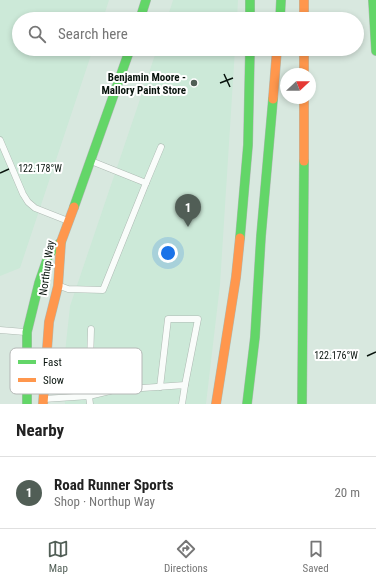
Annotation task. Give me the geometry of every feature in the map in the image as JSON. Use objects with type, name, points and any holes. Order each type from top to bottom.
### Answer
[{"type":"main road","points":[[142,12],[146,0]]},
{"type":"main road","points":[[250,0],[250,12]]},
{"type":"main road","points":[[280,12],[281,0]]},
{"type":"main road","points":[[304,0],[304,12]]},
{"type":"main road","points":[[373,0],[376,51]]},
{"type":"main road","name":"Northup Way","points":[[44,348],[58,286],[62,256],[61,242],[127,56]]},
{"type":"main road","points":[[216,404],[238,262],[248,145],[250,56]]},
{"type":"main road","points":[[247,404],[255,337],[262,229],[276,56]]},
{"type":"main road","points":[[304,56],[304,68]]},
{"type":"main road","points":[[302,404],[304,104]]},
{"type":"main road","points":[[29,348],[27,332],[39,283],[49,254],[61,242]]},
{"type":"lane","points":[[0,140],[28,202],[35,208],[68,221]]},
{"type":"lane","points":[[58,286],[68,289],[104,290],[161,147]]},
{"type":"lane","points":[[90,160],[146,182]]},
{"type":"lane","points":[[160,387],[168,319],[198,320],[182,404]]},
{"type":"lane","points":[[90,348],[91,329]]},
{"type":"lane","points":[[0,330],[27,332]]},
{"type":"lane","points":[[142,388],[185,385]]},
{"type":"lane","points":[[35,400],[97,394]]},
{"type":"lane","points":[[89,396],[90,404]]},
{"type":"shaded area","points":[[0,0],[109,0],[105,12],[12,12],[12,56],[91,56],[20,268],[0,276]]},
{"type":"shaded area","points":[[173,0],[238,0],[237,12],[169,12]]},
{"type":"shaded area","points":[[155,56],[235,56],[220,285],[206,404],[65,404],[64,394],[142,394],[142,348],[65,348],[70,306]]},
{"type":"traffic: fast","points":[[142,12],[146,0]]},
{"type":"traffic: fast","points":[[250,0],[250,12]]},
{"type":"traffic: fast","points":[[280,12],[281,0]]},
{"type":"traffic: fast","points":[[373,0],[376,51]]},
{"type":"traffic: fast","points":[[74,207],[128,56]]},
{"type":"traffic: fast","points":[[240,238],[248,145],[250,56]]},
{"type":"traffic: fast","points":[[247,404],[255,337],[261,236],[273,99]]},
{"type":"traffic: fast","points":[[302,404],[304,161]]},
{"type":"traffic: fast","points":[[27,348],[27,332],[39,283],[49,254],[61,242]]},
{"type":"traffic: fast","points":[[27,394],[27,404]]},
{"type":"traffic: slow","points":[[304,0],[304,12]]},
{"type":"traffic: slow","points":[[273,99],[276,56]]},
{"type":"traffic: slow","points":[[304,56],[304,68]]},
{"type":"traffic: slow","points":[[304,104],[304,161]]},
{"type":"traffic: slow","points":[[47,348],[49,322],[58,286],[61,242],[74,207]]},
{"type":"traffic: slow","points":[[216,404],[236,277],[240,238]]},
{"type":"traffic: slow","points":[[43,404],[44,394]]},
{"type":"place","name":"Benjamin Moore - Mallory Paint Store","points":[[194,83]]},
{"type":"place","name":"Road Runner Sports","points":[[188,227]]}]
